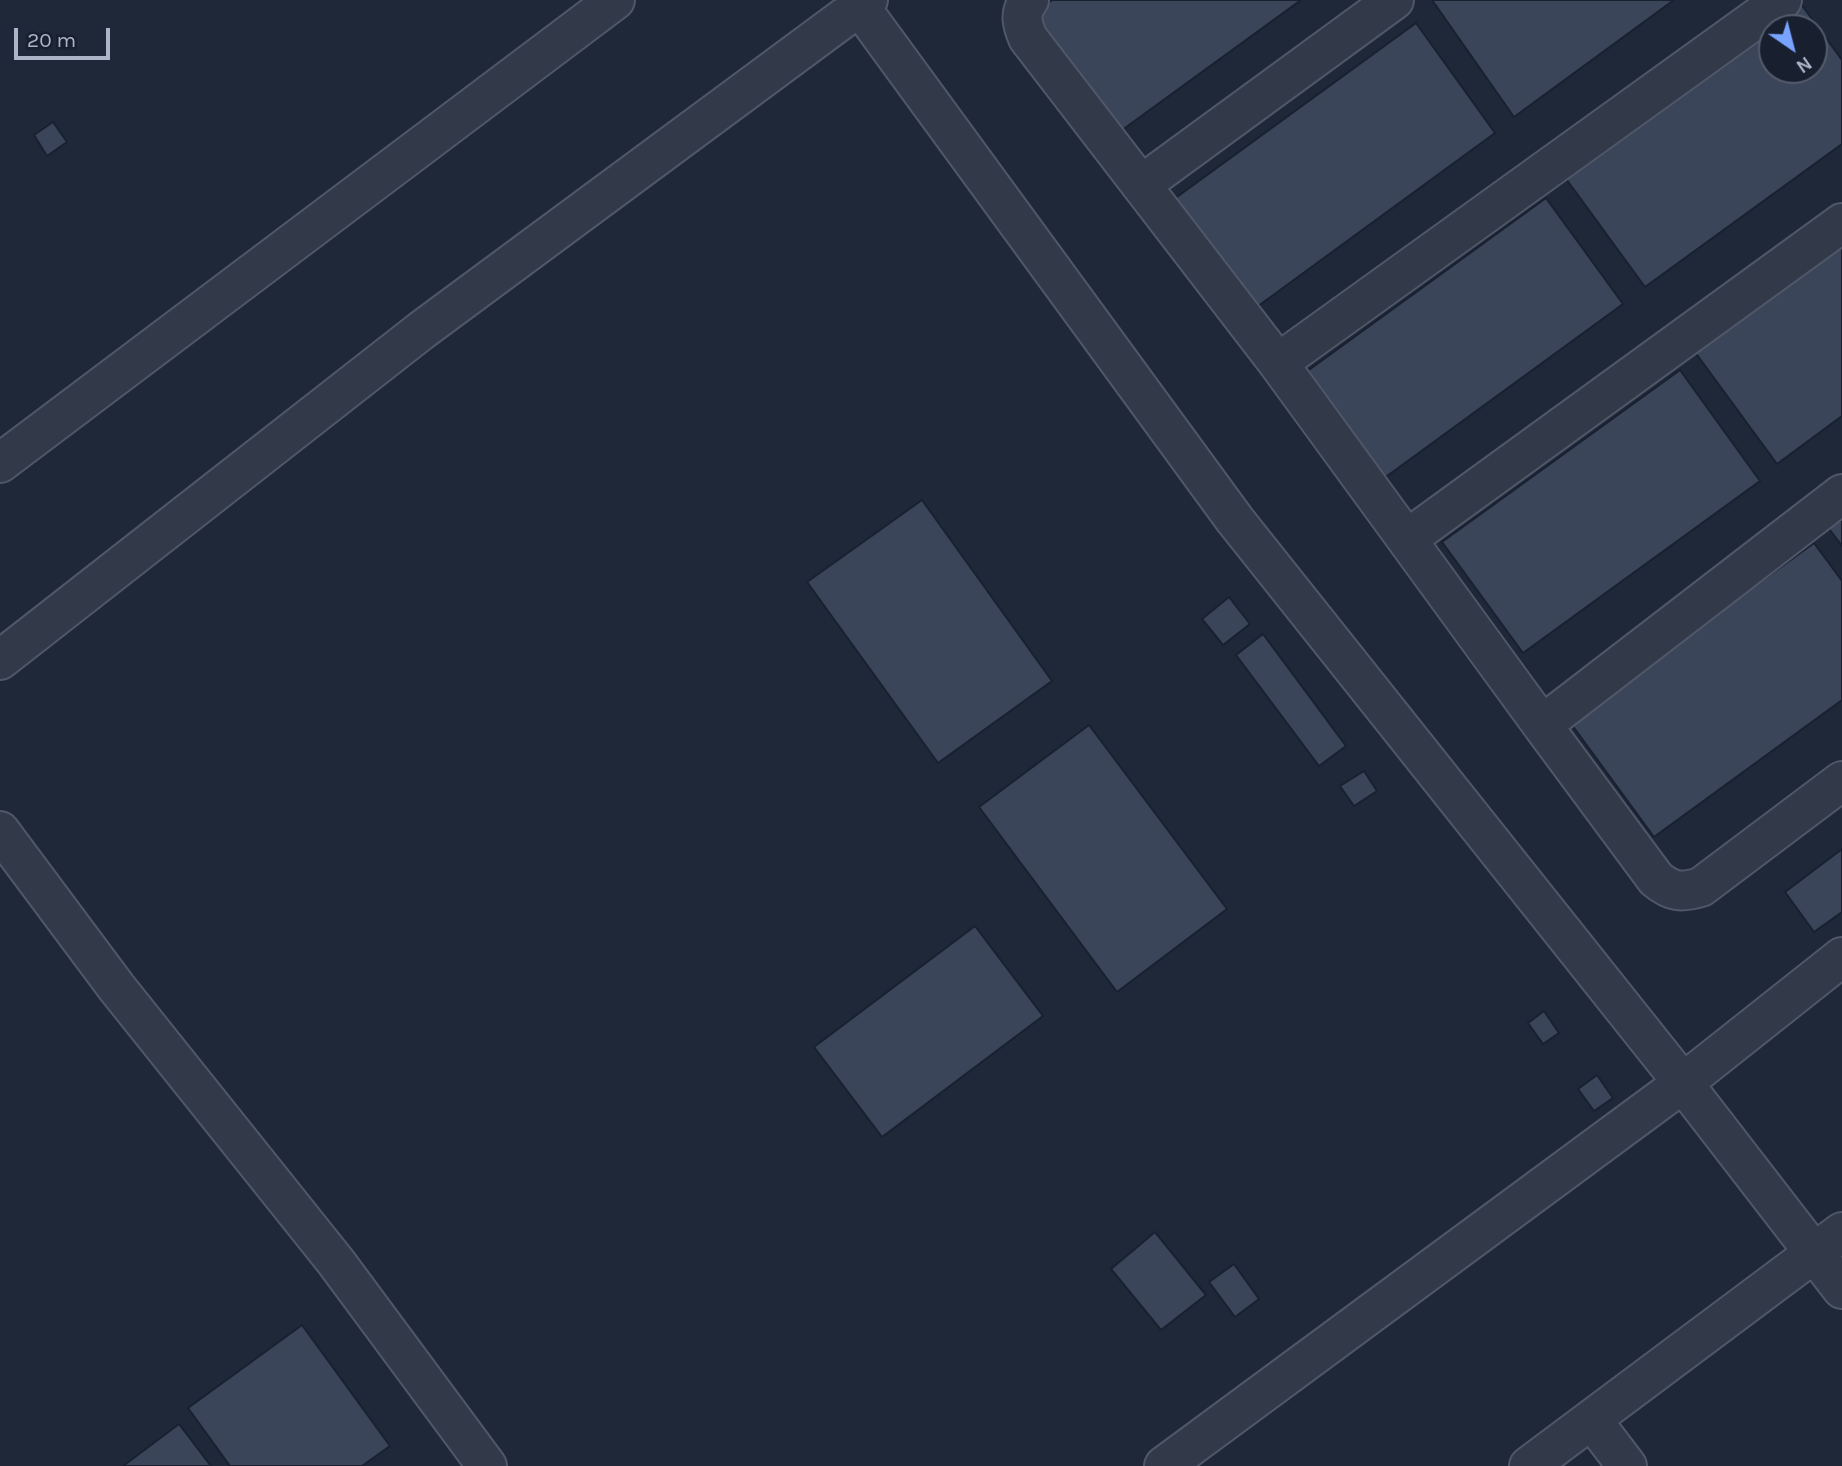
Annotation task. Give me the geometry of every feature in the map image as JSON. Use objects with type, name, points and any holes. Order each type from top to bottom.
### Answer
[{"type":"street","points":[[0,463],[615,0]]},
{"type":"street","points":[[1029,0],[1023,7],[1021,22],[1028,38],[1278,363],[1656,879],[1668,889],[1682,892],[1701,887],[1842,781]]},
{"type":"street","points":[[1141,185],[1394,0]]},
{"type":"street","points":[[1278,363],[1782,0]]},
{"type":"street","points":[[0,660],[422,330],[861,2],[1235,520],[1683,1083],[1828,1243],[1842,1289]]},
{"type":"street","points":[[1406,539],[1842,223]]},
{"type":"street","points":[[1542,725],[1842,494]]},
{"type":"street","points":[[0,831],[117,988],[336,1262],[487,1466]]},
{"type":"street","points":[[1164,1466],[1683,1083],[1842,957]]},
{"type":"street","points":[[1529,1466],[1828,1243]]},
{"type":"street","points":[[1592,1420],[1627,1466]]},
{"type":"building","points":[[1052,0],[1301,0],[1118,133],[1032,15]]},
{"type":"building","points":[[1432,0],[1674,0],[1514,117]]},
{"type":"building","points":[[1801,4],[1808,14],[1787,14]]},
{"type":"building","points":[[1416,23],[1495,133],[1250,312],[1170,202]]},
{"type":"building","points":[[1758,35],[1758,84],[1828,84],[1828,41],[1842,60],[1842,144],[1645,287],[1564,176]]},
{"type":"building","points":[[53,122],[67,142],[47,156],[34,135]]},
{"type":"building","points":[[1546,198],[1623,304],[1383,479],[1306,372]]},
{"type":"building","points":[[1842,239],[1842,416],[1777,464],[1692,348]]},
{"type":"building","points":[[1680,370],[1760,481],[1523,653],[1442,542]]},
{"type":"building","points":[[922,500],[1052,681],[938,763],[807,582]]},
{"type":"building","points":[[1842,513],[1842,546],[1826,525]]},
{"type":"building","points":[[1814,543],[1842,581],[1842,700],[1654,837],[1569,721]]},
{"type":"building","points":[[1229,597],[1250,624],[1223,645],[1202,619]]},
{"type":"building","points":[[1263,634],[1346,746],[1319,766],[1236,655]]},
{"type":"building","points":[[1089,725],[1227,909],[1117,992],[979,807]]},
{"type":"building","points":[[1364,771],[1377,791],[1354,806],[1340,786]]},
{"type":"building","points":[[1842,849],[1842,912],[1814,932],[1785,892]]},
{"type":"building","points":[[975,926],[1043,1016],[882,1137],[814,1047]]},
{"type":"building","points":[[1544,1011],[1559,1033],[1543,1044],[1528,1023]]},
{"type":"building","points":[[1597,1075],[1613,1098],[1594,1111],[1578,1089]]},
{"type":"building","points":[[1155,1232],[1206,1295],[1161,1330],[1111,1269]]},
{"type":"building","points":[[1234,1264],[1259,1299],[1235,1317],[1209,1282]]},
{"type":"building","points":[[302,1325],[390,1446],[362,1466],[230,1466],[188,1408]]},
{"type":"building","points":[[179,1424],[211,1466],[123,1466]]}]
